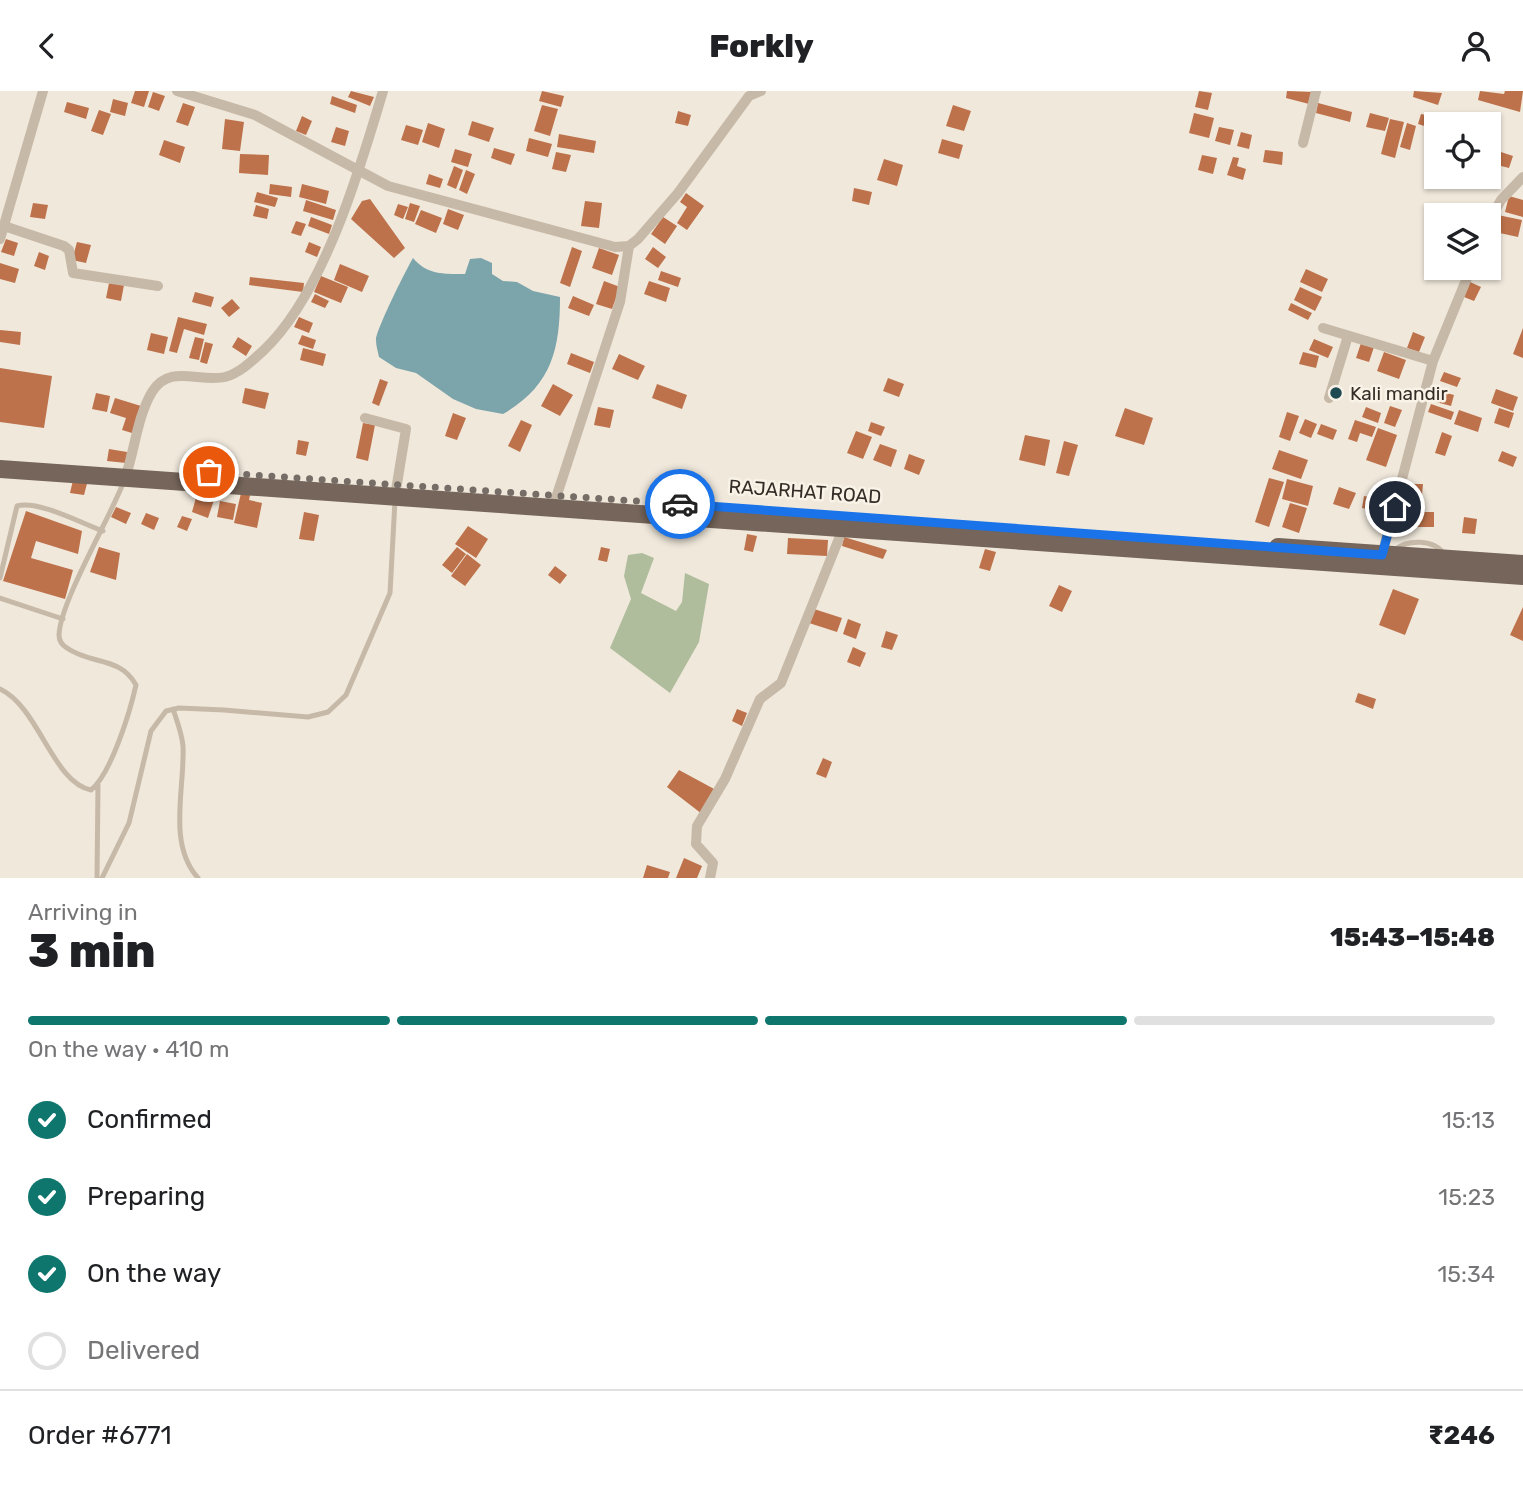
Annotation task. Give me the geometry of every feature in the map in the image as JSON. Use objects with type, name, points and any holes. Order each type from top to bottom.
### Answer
[{"type":"main road","name":"RAJARHAT ROAD","points":[[0,457],[127,472]]},
{"type":"main road","name":"RAJARHAT ROAD","points":[[0,469],[127,472],[1523,564]]},
{"type":"main road","name":"RAJARHAT ROAD","points":[[556,501],[844,526],[1523,576]]},
{"type":"street","points":[[0,239],[43,91]]},
{"type":"street","points":[[177,91],[255,115],[388,186],[582,240],[629,246]]},
{"type":"street","points":[[127,472],[146,406],[159,383],[171,376],[228,376],[243,368],[282,330],[318,269],[359,172],[383,91]]},
{"type":"street","points":[[556,501],[620,302],[629,246],[678,193],[749,96],[761,91]]},
{"type":"street","points":[[1303,143],[1316,91]]},
{"type":"street","points":[[1499,203],[1523,177]]},
{"type":"street","points":[[4,226],[64,246],[69,250],[73,273],[158,286]]},
{"type":"street","points":[[1386,555],[1433,361],[1466,280]]},
{"type":"street","points":[[1323,328],[1433,361]]},
{"type":"street","points":[[1329,398],[1348,335]]},
{"type":"street","points":[[365,418],[406,429],[397,491]]},
{"type":"street","points":[[710,878],[713,863],[696,844],[698,826],[725,779],[760,699],[781,683],[844,526]]},
{"type":"lane","points":[[0,689],[15,698],[75,784],[92,790],[98,785],[107,769],[135,685],[129,673],[116,664],[65,647],[60,641],[63,619],[127,472]]},
{"type":"lane","points":[[99,878],[129,823],[150,731],[157,720],[173,709],[308,717],[328,712],[345,695],[390,593],[397,491]]},
{"type":"lane","points":[[0,578],[17,506],[25,504],[40,507],[103,531]]},
{"type":"lane","points":[[0,598],[63,619]]},
{"type":"lane","points":[[173,709],[182,742],[180,841],[188,867],[198,878]]},
{"type":"lane","points":[[98,785],[99,878]]},
{"type":"green space","points":[[642,553],[654,558],[641,593],[676,611],[682,602],[685,573],[709,584],[699,642],[670,693],[610,648],[631,599],[624,576],[628,555]]},
{"type":"water","points":[[413,258],[430,271],[465,274],[470,259],[481,258],[492,263],[492,274],[503,281],[517,282],[533,291],[560,297],[558,334],[550,365],[532,391],[503,414],[476,409],[453,399],[416,373],[396,368],[379,357],[377,334]]},
{"type":"building","points":[[135,91],[149,91],[144,107],[131,103]]},
{"type":"building","points":[[351,91],[374,97],[370,106],[348,97]]},
{"type":"building","points":[[542,91],[564,96],[561,107],[539,101]]},
{"type":"building","points":[[1199,91],[1212,93],[1208,110],[1195,107]]},
{"type":"building","points":[[1287,91],[1313,92],[1309,104],[1286,98]]},
{"type":"building","points":[[1414,91],[1442,93],[1438,105],[1413,97]]},
{"type":"building","points":[[1480,91],[1504,94],[1505,91],[1523,91],[1520,112],[1478,100]]},
{"type":"building","points":[[153,92],[165,96],[159,111],[148,107]]},
{"type":"building","points":[[332,96],[357,105],[355,113],[330,104]]},
{"type":"building","points":[[113,99],[128,103],[125,116],[110,112]]},
{"type":"building","points":[[67,102],[89,108],[86,119],[64,112]]},
{"type":"building","points":[[183,103],[195,107],[188,126],[176,122]]},
{"type":"building","points":[[1318,103],[1352,112],[1350,122],[1316,113]]},
{"type":"building","points":[[542,105],[558,109],[550,136],[534,131]]},
{"type":"building","points":[[953,105],[971,111],[964,131],[946,126]]},
{"type":"building","points":[[99,110],[111,114],[103,135],[91,131]]},
{"type":"building","points":[[678,111],[691,115],[688,126],[675,123]]},
{"type":"building","points":[[1194,113],[1214,118],[1209,138],[1189,133]]},
{"type":"building","points":[[1370,113],[1389,118],[1385,131],[1366,127]]},
{"type":"building","points":[[1421,114],[1424,115],[1424,126],[1418,124]]},
{"type":"building","points":[[302,116],[312,121],[306,135],[296,131]]},
{"type":"building","points":[[225,119],[244,122],[240,151],[222,149]]},
{"type":"building","points":[[1390,119],[1404,122],[1395,158],[1381,154]]},
{"type":"building","points":[[472,121],[494,128],[489,142],[468,135]]},
{"type":"building","points":[[428,123],[445,129],[439,148],[422,142]]},
{"type":"building","points":[[1407,123],[1416,126],[1410,150],[1400,147]]},
{"type":"building","points":[[406,125],[423,130],[418,145],[401,140]]},
{"type":"building","points":[[336,127],[349,131],[345,146],[331,142]]},
{"type":"building","points":[[1219,127],[1234,130],[1230,145],[1215,141]]},
{"type":"building","points":[[1241,132],[1252,135],[1249,149],[1237,146]]},
{"type":"building","points":[[559,134],[596,141],[594,153],[557,147]]},
{"type":"building","points":[[529,138],[552,144],[548,157],[526,151]]},
{"type":"building","points":[[942,139],[963,145],[959,159],[938,153]]},
{"type":"building","points":[[164,140],[185,147],[180,163],[159,155]]},
{"type":"building","points":[[494,148],[515,154],[511,165],[491,158]]},
{"type":"building","points":[[455,149],[472,154],[468,167],[451,162]]},
{"type":"building","points":[[1265,150],[1283,152],[1282,165],[1263,162]]},
{"type":"building","points":[[556,152],[571,155],[566,172],[552,169]]},
{"type":"building","points":[[1501,152],[1513,156],[1509,168],[1501,166]]},
{"type":"building","points":[[240,154],[269,155],[268,175],[239,173]]},
{"type":"building","points":[[1202,155],[1217,158],[1213,174],[1198,170]]},
{"type":"building","points":[[1233,157],[1239,158],[1237,166],[1246,169],[1243,180],[1227,175]]},
{"type":"building","points":[[884,159],[903,165],[897,186],[877,180]]},
{"type":"building","points":[[454,166],[463,170],[456,189],[447,185]]},
{"type":"building","points":[[466,170],[475,174],[467,194],[459,190]]},
{"type":"building","points":[[429,174],[443,179],[440,188],[426,184]]},
{"type":"building","points":[[270,184],[292,187],[291,197],[269,194]]},
{"type":"building","points":[[302,184],[329,191],[326,204],[299,197]]},
{"type":"building","points":[[854,188],[872,192],[869,205],[852,201]]},
{"type":"building","points":[[257,192],[278,198],[275,207],[254,202]]},
{"type":"building","points":[[686,193],[704,206],[687,230],[677,223],[687,207],[680,202]]},
{"type":"building","points":[[1509,196],[1523,200],[1523,217],[1505,212]]},
{"type":"building","points":[[370,199],[405,248],[394,258],[351,219],[362,201]]},
{"type":"building","points":[[306,200],[336,210],[333,220],[303,211]]},
{"type":"building","points":[[585,201],[602,203],[599,228],[581,226]]},
{"type":"building","points":[[33,203],[48,205],[45,219],[30,217]]},
{"type":"building","points":[[410,203],[420,206],[414,222],[405,219]]},
{"type":"building","points":[[398,204],[408,207],[403,219],[394,215]]},
{"type":"building","points":[[256,205],[269,209],[267,219],[253,216]]},
{"type":"building","points":[[448,209],[464,215],[458,230],[443,224]]},
{"type":"building","points":[[421,210],[442,218],[436,233],[415,224]]},
{"type":"building","points":[[1501,216],[1522,220],[1518,237],[1501,233]]},
{"type":"building","points":[[311,217],[332,225],[329,234],[308,226]]},
{"type":"building","points":[[663,217],[677,226],[665,244],[651,234]]},
{"type":"building","points":[[296,221],[306,224],[301,236],[291,233]]},
{"type":"building","points":[[6,239],[18,243],[14,256],[1,252]]},
{"type":"building","points":[[77,242],[91,245],[86,263],[72,260]]},
{"type":"building","points":[[309,242],[321,247],[317,257],[305,252]]},
{"type":"building","points":[[572,247],[582,251],[570,287],[560,283]]},
{"type":"building","points":[[653,247],[666,257],[658,268],[645,259]]},
{"type":"building","points":[[599,248],[619,255],[612,275],[592,268]]},
{"type":"building","points":[[39,252],[49,256],[45,270],[34,266]]},
{"type":"building","points":[[0,263],[19,269],[15,283],[0,279]]},
{"type":"building","points":[[340,264],[369,276],[362,292],[334,280]]},
{"type":"building","points":[[1306,269],[1328,279],[1322,292],[1300,282]]},
{"type":"building","points":[[661,271],[681,278],[678,287],[658,280]]},
{"type":"building","points":[[321,276],[348,287],[341,303],[314,292]]},
{"type":"building","points":[[250,277],[304,283],[303,292],[249,285]]},
{"type":"building","points":[[604,281],[620,287],[612,309],[596,304]]},
{"type":"building","points":[[649,281],[670,288],[666,302],[644,294]]},
{"type":"building","points":[[1470,282],[1481,287],[1474,301],[1464,297]]},
{"type":"building","points":[[109,283],[124,285],[121,301],[106,298]]},
{"type":"building","points":[[1300,287],[1322,297],[1315,311],[1294,300]]},
{"type":"building","points":[[195,292],[214,297],[211,307],[192,302]]},
{"type":"building","points":[[315,294],[329,301],[325,308],[311,302]]},
{"type":"building","points":[[573,296],[594,305],[589,316],[568,308]]},
{"type":"building","points":[[232,299],[240,308],[229,317],[221,308]]},
{"type":"building","points":[[1291,303],[1312,313],[1308,320],[1288,310]]},
{"type":"building","points":[[178,317],[207,324],[204,335],[184,329],[177,353],[169,351]]},
{"type":"building","points":[[299,317],[313,323],[309,333],[294,327]]},
{"type":"building","points":[[1523,328],[1523,358],[1513,354]]},
{"type":"building","points":[[0,330],[21,332],[20,345],[0,342]]},
{"type":"building","points":[[1413,332],[1425,337],[1419,352],[1407,348]]},
{"type":"building","points":[[151,333],[168,337],[164,354],[147,350]]},
{"type":"building","points":[[302,335],[316,340],[313,349],[298,344]]},
{"type":"building","points":[[195,337],[204,339],[199,360],[189,358]]},
{"type":"building","points":[[238,337],[252,346],[246,356],[232,347]]},
{"type":"building","points":[[1314,339],[1333,347],[1328,358],[1309,350]]},
{"type":"building","points":[[205,342],[213,344],[207,364],[200,362]]},
{"type":"building","points":[[1361,343],[1374,347],[1369,362],[1356,358]]},
{"type":"building","points":[[303,348],[326,354],[323,366],[300,360]]},
{"type":"building","points":[[1303,352],[1319,356],[1316,368],[1299,364]]},
{"type":"building","points":[[1384,352],[1406,360],[1399,379],[1377,371]]},
{"type":"building","points":[[571,353],[594,362],[590,373],[567,364]]},
{"type":"building","points":[[619,354],[645,366],[638,380],[612,369]]},
{"type":"building","points":[[0,368],[52,376],[44,428],[0,422]]},
{"type":"building","points":[[1444,372],[1461,378],[1457,387],[1440,381]]},
{"type":"building","points":[[888,378],[904,384],[899,397],[883,391]]},
{"type":"building","points":[[380,379],[388,382],[379,406],[372,403]]},
{"type":"building","points":[[553,384],[573,395],[560,416],[541,406]]},
{"type":"building","points":[[657,384],[687,395],[682,409],[652,398]]},
{"type":"building","points":[[245,388],[269,393],[265,409],[242,403]]},
{"type":"building","points":[[1496,389],[1518,397],[1513,411],[1491,403]]},
{"type":"building","points":[[1439,391],[1454,395],[1451,406],[1436,402]]},
{"type":"building","points":[[96,393],[110,396],[107,412],[92,409]]},
{"type":"building","points":[[115,398],[141,406],[132,433],[122,430],[126,418],[110,413]]},
{"type":"building","points":[[1431,404],[1454,412],[1451,420],[1428,412]]},
{"type":"building","points":[[1390,406],[1402,410],[1395,427],[1384,423]]},
{"type":"building","points":[[598,407],[614,410],[610,428],[594,425]]},
{"type":"building","points":[[1366,407],[1381,413],[1378,423],[1362,417]]},
{"type":"building","points":[[1125,408],[1153,418],[1144,445],[1115,436]]},
{"type":"building","points":[[1499,408],[1514,413],[1509,428],[1494,423]]},
{"type":"building","points":[[1459,410],[1482,418],[1478,432],[1454,424]]},
{"type":"building","points":[[1287,412],[1299,416],[1290,441],[1279,437]]},
{"type":"building","points":[[453,413],[466,418],[457,440],[445,436]]},
{"type":"building","points":[[1305,419],[1317,424],[1311,438],[1299,433]]},
{"type":"building","points":[[521,420],[532,425],[520,452],[508,446]]},
{"type":"building","points":[[1355,420],[1376,427],[1372,437],[1360,433],[1357,442],[1348,439]]},
{"type":"building","points":[[871,422],[885,427],[881,436],[868,431]]},
{"type":"building","points":[[363,423],[375,425],[368,461],[356,458]]},
{"type":"building","points":[[1321,424],[1337,430],[1333,440],[1317,434]]},
{"type":"building","points":[[1378,428],[1397,435],[1386,467],[1366,460]]},
{"type":"building","points":[[856,431],[872,437],[863,459],[847,453]]},
{"type":"building","points":[[1442,432],[1452,436],[1445,456],[1435,453]]},
{"type":"building","points":[[1025,435],[1050,440],[1045,466],[1019,460]]},
{"type":"building","points":[[298,440],[309,442],[306,456],[296,454]]},
{"type":"building","points":[[1064,441],[1078,445],[1069,476],[1056,473]]},
{"type":"building","points":[[880,444],[897,450],[891,467],[873,460]]},
{"type":"building","points":[[109,449],[127,452],[126,463],[107,461]]},
{"type":"building","points":[[1279,450],[1308,460],[1301,479],[1272,469]]},
{"type":"building","points":[[1502,451],[1517,457],[1513,467],[1498,461]]},
{"type":"building","points":[[909,454],[925,460],[919,475],[904,469]]},
{"type":"building","points":[[74,476],[88,480],[84,495],[70,493]]},
{"type":"building","points":[[1269,478],[1284,482],[1269,527],[1255,522]]},
{"type":"building","points":[[1287,479],[1313,486],[1308,506],[1282,499]]},
{"type":"building","points":[[1414,484],[1423,484],[1421,506],[1412,505]]},
{"type":"building","points":[[1339,487],[1356,493],[1349,509],[1333,504]]},
{"type":"building","points":[[242,489],[251,491],[249,500],[262,503],[257,528],[234,523]]},
{"type":"building","points":[[197,494],[214,500],[208,518],[192,512]]},
{"type":"building","points":[[1399,494],[1411,495],[1410,509],[1398,508]]},
{"type":"building","points":[[1364,496],[1379,499],[1376,511],[1362,508]]},
{"type":"building","points":[[220,501],[236,504],[233,520],[217,517]]},
{"type":"building","points":[[1290,503],[1307,508],[1299,533],[1282,527]]},
{"type":"building","points":[[116,507],[131,513],[126,524],[111,517]]},
{"type":"building","points":[[26,511],[82,531],[78,554],[36,541],[31,558],[73,570],[65,599],[3,581]]},
{"type":"building","points":[[304,512],[319,515],[314,541],[299,539]]},
{"type":"building","points":[[1405,512],[1434,512],[1434,527],[1405,527]]},
{"type":"building","points":[[146,513],[159,518],[154,530],[141,524]]},
{"type":"building","points":[[182,516],[192,519],[187,531],[177,527]]},
{"type":"building","points":[[1464,517],[1477,519],[1475,534],[1462,533]]},
{"type":"building","points":[[468,526],[488,539],[476,558],[455,544]]},
{"type":"building","points":[[747,534],[757,536],[753,552],[744,550]]},
{"type":"building","points":[[844,537],[887,550],[883,559],[842,546]]},
{"type":"building","points":[[788,538],[828,540],[827,556],[787,554]]},
{"type":"building","points":[[99,547],[120,553],[116,580],[90,572]]},
{"type":"building","points":[[457,547],[466,554],[452,573],[442,565]]},
{"type":"building","points":[[601,547],[610,549],[607,562],[598,560]]},
{"type":"building","points":[[985,549],[996,552],[990,571],[979,568]]},
{"type":"building","points":[[467,554],[481,565],[465,586],[451,576]]},
{"type":"building","points":[[555,566],[567,575],[560,584],[548,575]]},
{"type":"building","points":[[1059,585],[1072,591],[1062,612],[1049,606]]},
{"type":"building","points":[[1393,589],[1419,599],[1405,635],[1379,625]]},
{"type":"building","points":[[1523,607],[1523,641],[1510,635]]},
{"type":"building","points":[[814,609],[842,618],[837,632],[809,623]]},
{"type":"building","points":[[848,619],[861,624],[856,639],[843,634]]},
{"type":"building","points":[[886,631],[898,635],[892,650],[881,647]]},
{"type":"building","points":[[853,647],[866,653],[860,667],[847,662]]},
{"type":"building","points":[[1358,693],[1376,699],[1373,709],[1355,702]]},
{"type":"building","points":[[737,709],[747,713],[742,726],[732,721]]},
{"type":"building","points":[[823,758],[832,762],[826,778],[816,774]]},
{"type":"building","points":[[679,770],[716,790],[702,814],[667,787]]},
{"type":"building","points":[[684,858],[702,866],[697,878],[676,878]]},
{"type":"building","points":[[647,865],[670,872],[668,878],[643,878]]},
{"type":"way so far","points":[[209,472],[680,504]]},
{"type":"place","name":"Kali mandir","points":[[1336,393]]},
{"type":"route","points":[[680,504],[1382,555],[1395,507]]}]
